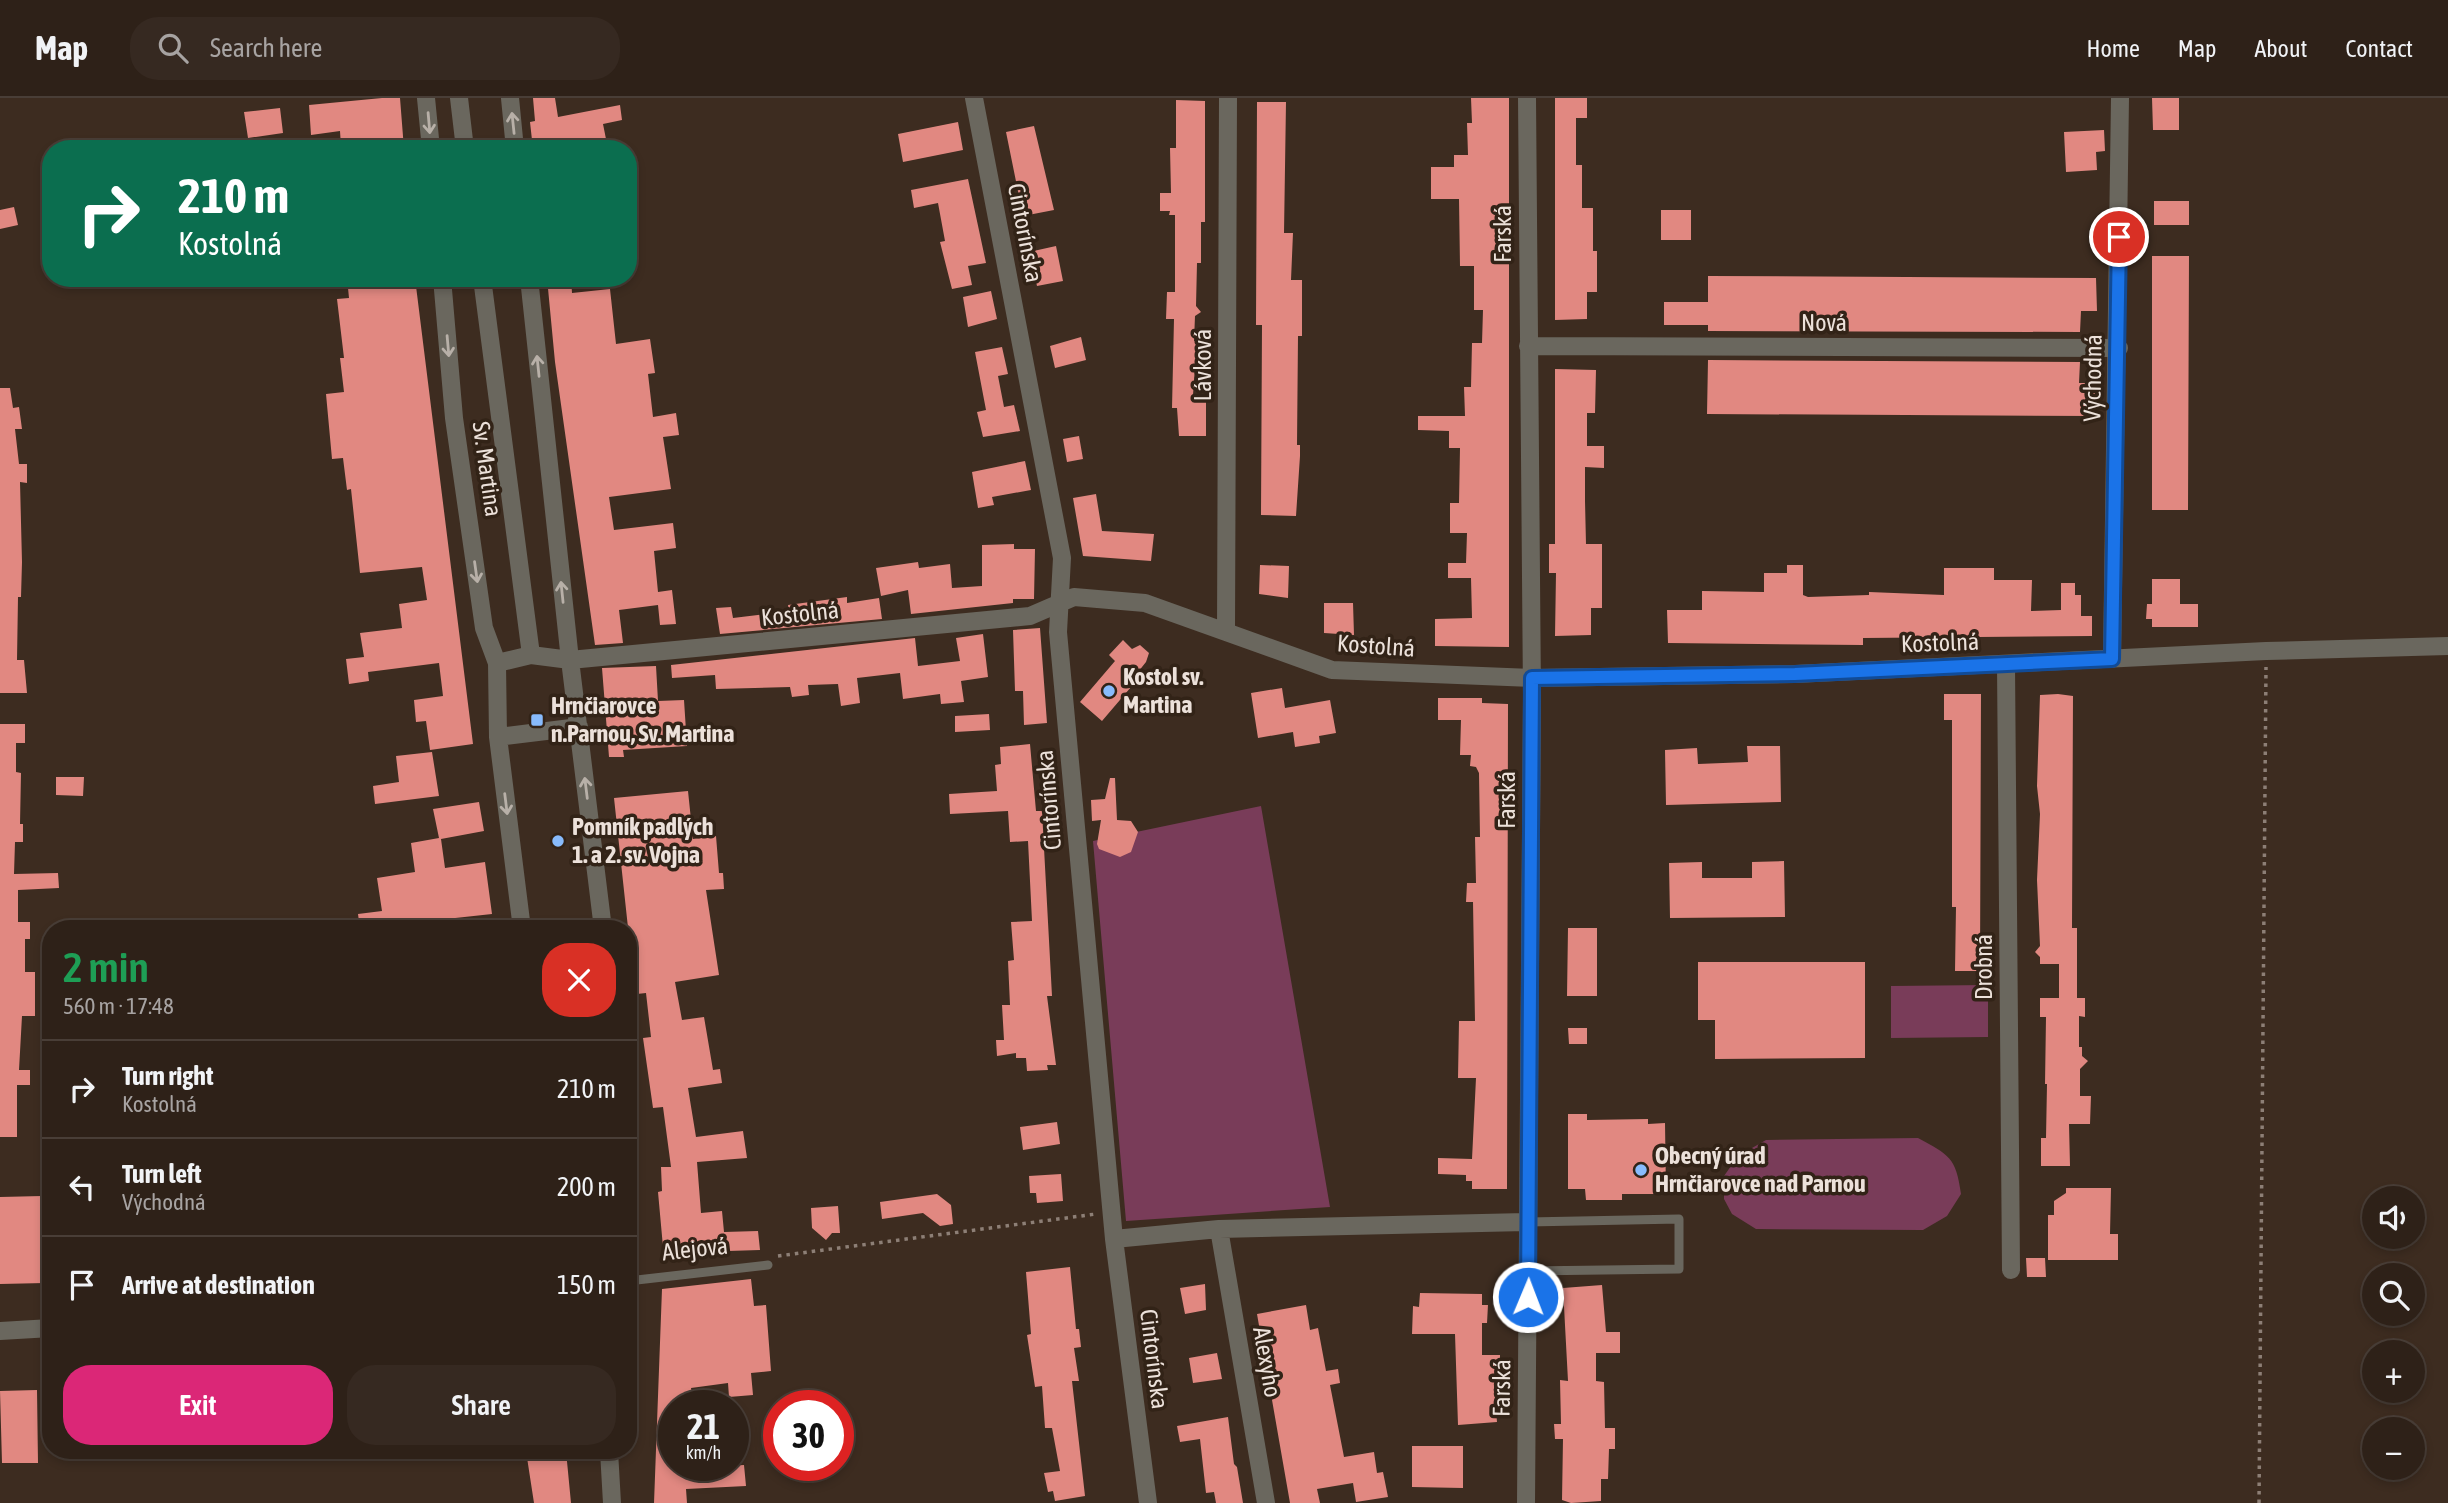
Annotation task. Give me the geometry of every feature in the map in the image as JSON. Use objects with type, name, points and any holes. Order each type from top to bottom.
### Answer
[{"type":"street","points":[[426,98],[430,140]]},
{"type":"street","points":[[458,98],[464,140]]},
{"type":"street","points":[[510,98],[514,140]]},
{"type":"street","name":"Cintorínska","points":[[974,98],[1062,558],[1058,632],[1114,1239],[1148,1503]]},
{"type":"street","name":"Lávková","points":[[1226,632],[1228,98]]},
{"type":"street","name":"Farská","points":[[1526,1503],[1532,678],[1527,98]]},
{"type":"street","name":"Východná","points":[[2112,659],[2119,348],[2120,98]]},
{"type":"street","name":"Sv. Martina","points":[[443,287],[458,444],[484,628],[497,663],[498,737],[521,920]]},
{"type":"street","name":"Sv. Martina","points":[[483,287],[531,655]]},
{"type":"street","points":[[530,287],[570,660],[602,920]]},
{"type":"street","name":"Nová","points":[[1528,346],[2119,348]]},
{"type":"street","name":"Kostolná","points":[[570,660],[1030,616],[1074,597],[1145,603],[1332,670],[1532,678],[1795,674],[2266,651],[2448,646]]},
{"type":"street","points":[[497,663],[531,655],[570,660]]},
{"type":"street","name":"Drobná","points":[[2006,665],[2011,1270]]},
{"type":"street","points":[[498,737],[579,727]]},
{"type":"street","points":[[1114,1239],[1219,1229],[1528,1222]]},
{"type":"street","name":"Alexyho","points":[[1219,1229],[1266,1503]]},
{"type":"street","points":[[0,1331],[42,1329]]},
{"type":"street","points":[[609,1459],[612,1503]]},
{"type":"lane","points":[[1528,1222],[1679,1219],[1679,1269],[1528,1271]]},
{"type":"lane","name":"Alejová","points":[[637,1280],[768,1261]]},
{"type":"path","points":[[2259,1503],[2266,651]]},
{"type":"path","points":[[768,1261],[1112,1212]]},
{"type":"shaded area","points":[[1261,806],[1330,1207],[1126,1221],[1093,841]]},
{"type":"shaded area","points":[[1988,985],[1988,1037],[1891,1038],[1891,986]]},
{"type":"shaded area","points":[[1918,1138],[1949,1158],[1957,1172],[1961,1194],[1947,1216],[1923,1230],[1756,1229],[1732,1214],[1724,1199],[1724,1176],[1738,1156],[1766,1140]]},
{"type":"building","points":[[400,98],[403,140],[341,140],[340,131],[311,135],[309,105]]},
{"type":"building","points":[[533,98],[555,98],[558,117],[620,105],[622,120],[603,124],[606,140],[532,140],[530,122],[535,121]]},
{"type":"building","points":[[1471,98],[1509,98],[1509,647],[1435,646],[1435,619],[1472,618],[1471,578],[1448,578],[1448,563],[1466,563],[1467,533],[1450,533],[1450,503],[1459,503],[1460,448],[1449,448],[1449,431],[1418,430],[1418,416],[1465,416],[1464,387],[1471,387],[1472,343],[1482,343],[1483,310],[1474,310],[1474,266],[1460,266],[1459,199],[1431,199],[1431,167],[1454,167],[1454,155],[1468,155],[1467,123],[1472,123]]},
{"type":"building","points":[[1555,98],[1587,98],[1587,118],[1576,118],[1576,165],[1582,165],[1582,208],[1593,208],[1593,251],[1597,251],[1597,292],[1587,292],[1587,319],[1555,320]]},
{"type":"building","points":[[2152,98],[2179,98],[2179,130],[2153,130]]},
{"type":"building","points":[[1176,100],[1205,101],[1205,222],[1201,222],[1201,263],[1197,263],[1196,306],[1201,312],[1195,316],[1194,341],[1199,341],[1193,395],[1206,395],[1206,436],[1179,436],[1177,408],[1172,408],[1174,319],[1166,319],[1167,292],[1175,292],[1175,215],[1169,215],[1170,211],[1160,211],[1160,193],[1171,193],[1170,148],[1176,148]]},
{"type":"building","points":[[1257,102],[1286,102],[1284,233],[1293,233],[1291,280],[1302,280],[1302,336],[1298,336],[1297,445],[1300,445],[1300,456],[1296,516],[1261,515],[1262,325],[1256,325]]},
{"type":"building","points":[[280,108],[283,133],[248,138],[244,112]]},
{"type":"building","points":[[958,122],[963,150],[903,162],[898,134]]},
{"type":"building","points":[[1034,126],[1054,210],[1023,216],[1006,132]]},
{"type":"building","points":[[2104,130],[2105,151],[2096,152],[2097,170],[2066,172],[2064,132]]},
{"type":"building","points":[[968,179],[986,263],[968,266],[972,285],[952,289],[940,242],[945,241],[938,203],[914,208],[911,190]]},
{"type":"building","points":[[2154,201],[2189,201],[2189,225],[2154,225]]},
{"type":"building","points":[[14,207],[18,225],[0,229],[0,210]]},
{"type":"building","points":[[1661,210],[1691,210],[1691,240],[1661,240]]},
{"type":"building","points":[[1056,246],[1063,281],[1037,286],[1029,252]]},
{"type":"building","points":[[2152,256],[2189,256],[2188,510],[2152,510]]},
{"type":"building","points":[[1708,276],[2096,278],[2097,311],[2081,311],[2080,332],[1708,331],[1708,325],[1664,325],[1664,302],[1708,302]]},
{"type":"building","points":[[348,287],[416,287],[473,744],[430,750],[426,721],[416,722],[414,700],[443,696],[439,663],[368,672],[369,681],[349,684],[346,659],[364,657],[360,633],[402,628],[399,604],[427,600],[422,567],[360,573],[351,489],[347,490],[343,458],[332,459],[326,394],[344,392],[340,358],[344,358],[337,299],[349,298]]},
{"type":"building","points":[[548,287],[572,287],[572,293],[610,289],[616,344],[650,339],[655,373],[648,374],[653,417],[676,413],[679,435],[663,437],[671,489],[609,497],[614,530],[673,523],[676,548],[654,551],[658,592],[672,590],[676,624],[660,625],[658,605],[619,610],[623,643],[595,645],[555,362]]},
{"type":"building","points":[[991,291],[997,319],[968,327],[963,297]]},
{"type":"building","points":[[1081,337],[1086,360],[1055,368],[1050,346]]},
{"type":"building","points":[[1002,347],[1008,374],[998,376],[1004,407],[1014,405],[1020,431],[983,437],[977,412],[986,410],[975,352]]},
{"type":"building","points":[[1708,360],[2080,362],[2079,383],[2095,383],[2095,416],[1707,414]]},
{"type":"building","points":[[1555,369],[1596,370],[1595,413],[1587,413],[1587,446],[1604,446],[1604,468],[1585,467],[1586,544],[1602,544],[1602,608],[1591,608],[1591,635],[1555,636],[1556,573],[1549,573],[1549,544],[1555,544]]},
{"type":"building","points":[[0,388],[10,388],[13,408],[19,407],[22,429],[15,429],[19,464],[27,464],[27,483],[20,482],[22,562],[21,597],[18,597],[17,660],[24,660],[27,693],[0,693]]},
{"type":"building","points":[[1079,436],[1083,459],[1067,462],[1063,439]]},
{"type":"building","points":[[1025,461],[1031,490],[992,497],[994,505],[978,508],[972,472]]},
{"type":"building","points":[[1096,494],[1102,531],[1154,534],[1151,561],[1083,556],[1073,498]]},
{"type":"building","points":[[1014,544],[1014,549],[1035,549],[1034,599],[1013,599],[1013,603],[911,614],[908,590],[881,596],[876,568],[918,562],[919,568],[950,564],[952,588],[982,586],[982,545]]},
{"type":"building","points":[[1260,565],[1289,566],[1288,598],[1259,594]]},
{"type":"building","points":[[1787,565],[1803,565],[1803,595],[1808,597],[1869,595],[1869,592],[1944,595],[1944,568],[1994,568],[1994,580],[2032,580],[2031,611],[2061,610],[2061,583],[2075,583],[2075,595],[2081,595],[2081,616],[2092,616],[2092,636],[1863,638],[1863,645],[1668,643],[1667,610],[1702,610],[1702,591],[1764,592],[1764,573],[1787,573]]},
{"type":"building","points":[[2152,579],[2180,579],[2180,604],[2198,604],[2198,627],[2152,627],[2152,619],[2146,619],[2147,604],[2152,604]]},
{"type":"building","points":[[847,597],[847,603],[879,598],[882,619],[720,634],[716,608],[731,607],[733,618],[789,611],[788,605]]},
{"type":"building","points":[[1324,603],[1353,603],[1354,635],[1324,633]]},
{"type":"building","points":[[1040,628],[1047,723],[1024,725],[1023,691],[1015,691],[1013,630]]},
{"type":"building","points":[[983,634],[988,677],[961,681],[964,702],[941,704],[940,694],[903,699],[900,673],[857,678],[860,703],[841,706],[838,684],[808,685],[809,695],[792,697],[790,687],[716,689],[715,675],[672,678],[671,665],[915,638],[918,666],[960,661],[956,638]]},
{"type":"building","name":"Kostol sv. Martina","points":[[1123,640],[1132,649],[1140,645],[1149,653],[1146,662],[1134,677],[1137,680],[1102,721],[1080,702],[1115,661],[1109,655]]},
{"type":"building","points":[[656,666],[658,701],[684,700],[687,746],[623,750],[624,757],[609,757],[602,668]]},
{"type":"building","points":[[1282,688],[1285,708],[1330,700],[1336,733],[1319,736],[1320,743],[1295,747],[1293,732],[1258,738],[1251,693]]},
{"type":"building","points":[[1944,694],[1981,694],[1980,971],[1955,971],[1956,907],[1952,907],[1952,720],[1944,720]]},
{"type":"building","points":[[2040,695],[2073,696],[2072,928],[2077,928],[2077,998],[2085,998],[2085,1017],[2079,1016],[2079,1047],[2082,1047],[2082,1056],[2088,1061],[2080,1069],[2080,1096],[2091,1096],[2090,1124],[2069,1124],[2070,1166],[2041,1166],[2041,1138],[2046,1138],[2047,1084],[2046,1017],[2040,1017],[2040,998],[2059,998],[2059,964],[2040,964],[2040,957],[2035,952],[2040,946],[2037,880],[2040,814],[2037,786]]},
{"type":"building","points":[[1438,698],[1482,698],[1482,703],[1508,704],[1507,1189],[1472,1189],[1472,1181],[1466,1181],[1466,1175],[1438,1174],[1438,1158],[1472,1159],[1476,1078],[1458,1078],[1459,1021],[1475,1021],[1473,902],[1466,902],[1467,883],[1476,883],[1475,837],[1480,837],[1479,773],[1476,767],[1470,766],[1471,755],[1460,755],[1461,720],[1438,720]]},
{"type":"building","points":[[989,714],[990,730],[955,732],[955,716]]},
{"type":"building","points":[[0,724],[25,724],[25,743],[16,743],[16,772],[21,773],[20,824],[23,824],[23,842],[15,842],[14,874],[58,873],[59,888],[18,890],[18,922],[30,922],[30,939],[25,939],[25,972],[35,972],[35,1016],[22,1016],[19,1070],[30,1070],[30,1085],[17,1085],[17,1137],[0,1137]]},
{"type":"building","points":[[1030,744],[1036,811],[1042,811],[1052,996],[1047,996],[1056,1065],[1047,1065],[1048,1070],[1027,1071],[1026,1058],[1016,1058],[1016,1053],[997,1056],[996,1040],[1004,1040],[1002,1005],[1010,1005],[1008,961],[1014,960],[1011,922],[1032,921],[1028,841],[1010,842],[1008,811],[950,814],[949,794],[997,791],[995,765],[1001,764],[1000,747]]},
{"type":"building","points":[[1747,746],[1780,746],[1781,802],[1666,805],[1665,750],[1697,748],[1698,764],[1748,762]]},
{"type":"building","points":[[432,752],[439,796],[375,804],[373,786],[399,782],[396,756]]},
{"type":"building","points":[[56,777],[84,777],[83,796],[56,795]]},
{"type":"building","points":[[1110,778],[1115,778],[1117,820],[1131,821],[1138,832],[1131,852],[1120,857],[1099,849],[1097,844],[1101,820],[1092,821],[1091,800],[1105,799]]},
{"type":"building","points":[[688,791],[693,839],[716,836],[719,873],[723,873],[724,889],[706,890],[719,975],[675,982],[682,1020],[704,1017],[713,1070],[720,1069],[722,1083],[688,1088],[696,1137],[743,1131],[747,1158],[697,1162],[701,1213],[722,1211],[724,1232],[758,1231],[760,1250],[696,1252],[696,1256],[664,1258],[658,1192],[662,1191],[661,1167],[671,1167],[663,1107],[653,1108],[643,1038],[651,1037],[646,993],[637,994],[637,920],[627,920],[614,798]]},
{"type":"building","points":[[479,802],[484,831],[441,839],[445,868],[485,862],[492,914],[437,920],[359,920],[358,914],[382,911],[377,878],[415,872],[411,843],[439,838],[433,809]]},
{"type":"building","points":[[1784,861],[1785,917],[1670,918],[1669,863],[1702,862],[1702,878],[1752,878],[1752,862]]},
{"type":"building","points":[[1568,928],[1597,928],[1597,996],[1567,996]]},
{"type":"building","points":[[1698,962],[1865,962],[1865,1058],[1715,1059],[1715,1020],[1698,1020]]},
{"type":"building","points":[[1568,1028],[1587,1028],[1587,1044],[1569,1044]]},
{"type":"building","points":[[1568,1114],[1587,1114],[1587,1120],[1648,1119],[1648,1124],[1665,1123],[1666,1194],[1622,1194],[1622,1200],[1586,1200],[1585,1189],[1568,1189]]},
{"type":"building","points":[[1057,1122],[1060,1144],[1023,1150],[1020,1127]]},
{"type":"building","points":[[1061,1174],[1063,1201],[1037,1203],[1036,1193],[1030,1193],[1029,1176]]},
{"type":"building","points":[[2066,1188],[2111,1188],[2110,1234],[2118,1234],[2118,1260],[2048,1260],[2048,1215],[2054,1215],[2054,1201],[2066,1193]]},
{"type":"building","points":[[937,1194],[951,1205],[953,1224],[940,1226],[923,1213],[882,1219],[880,1202]]},
{"type":"building","points":[[42,1196],[42,1283],[0,1284],[0,1197]]},
{"type":"building","points":[[838,1206],[840,1233],[832,1233],[826,1240],[812,1228],[811,1208]]},
{"type":"building","points":[[2026,1258],[2045,1258],[2046,1277],[2027,1277]]},
{"type":"building","points":[[1070,1267],[1076,1329],[1079,1329],[1081,1347],[1074,1348],[1079,1381],[1072,1381],[1085,1496],[1055,1501],[1053,1491],[1048,1492],[1044,1473],[1060,1471],[1052,1428],[1045,1428],[1042,1386],[1035,1387],[1027,1335],[1031,1334],[1026,1272]]},
{"type":"building","points":[[751,1279],[754,1306],[766,1305],[771,1371],[751,1373],[753,1395],[749,1395],[749,1390],[728,1390],[728,1383],[691,1390],[658,1390],[662,1289]]},
{"type":"building","points":[[1205,1284],[1206,1310],[1185,1314],[1180,1288]]},
{"type":"building","points":[[1602,1285],[1606,1332],[1620,1332],[1620,1353],[1596,1353],[1596,1381],[1604,1382],[1605,1428],[1615,1428],[1615,1449],[1609,1449],[1608,1479],[1601,1479],[1601,1501],[1571,1503],[1562,1500],[1563,1439],[1555,1439],[1554,1424],[1561,1424],[1560,1380],[1568,1381],[1563,1288]]},
{"type":"building","points":[[1420,1293],[1482,1294],[1482,1305],[1488,1305],[1487,1323],[1482,1323],[1482,1355],[1500,1355],[1500,1386],[1494,1386],[1497,1422],[1458,1425],[1455,1334],[1412,1334],[1413,1306],[1419,1307]]},
{"type":"building","points":[[1306,1305],[1310,1330],[1318,1328],[1326,1371],[1338,1369],[1340,1383],[1330,1385],[1344,1457],[1374,1452],[1377,1473],[1383,1472],[1388,1497],[1356,1502],[1353,1483],[1317,1489],[1320,1503],[1290,1503],[1257,1314]]},
{"type":"building","points":[[1217,1353],[1222,1379],[1193,1383],[1189,1358]]},
{"type":"building","points":[[37,1390],[38,1463],[2,1463],[0,1391]]},
{"type":"building","points":[[658,1396],[658,1481],[746,1481],[746,1486],[686,1489],[687,1503],[654,1503]]},
{"type":"building","points":[[1228,1417],[1234,1464],[1237,1467],[1243,1503],[1216,1503],[1214,1492],[1206,1493],[1200,1439],[1180,1442],[1177,1426]]},
{"type":"building","points":[[1412,1446],[1463,1446],[1463,1488],[1412,1487]]},
{"type":"building","points":[[527,1459],[567,1459],[571,1503],[534,1503]]},
{"type":"place","name":"Kostol sv. Martina","points":[[1109,691]]},
{"type":"place","name":"Hrnčiarovce n.Parnou, Sv. Martina","points":[[537,720]]},
{"type":"place","name":"Pomník padlých 1. a 2. sv. Vojna","points":[[558,841]]},
{"type":"place","name":"Obecný úrad Hrnčiarovce nad Parnou","points":[[1641,1170]]},
{"type":"route","points":[[1528,1297],[1532,678],[1795,674],[2112,659],[2119,237]]}]
